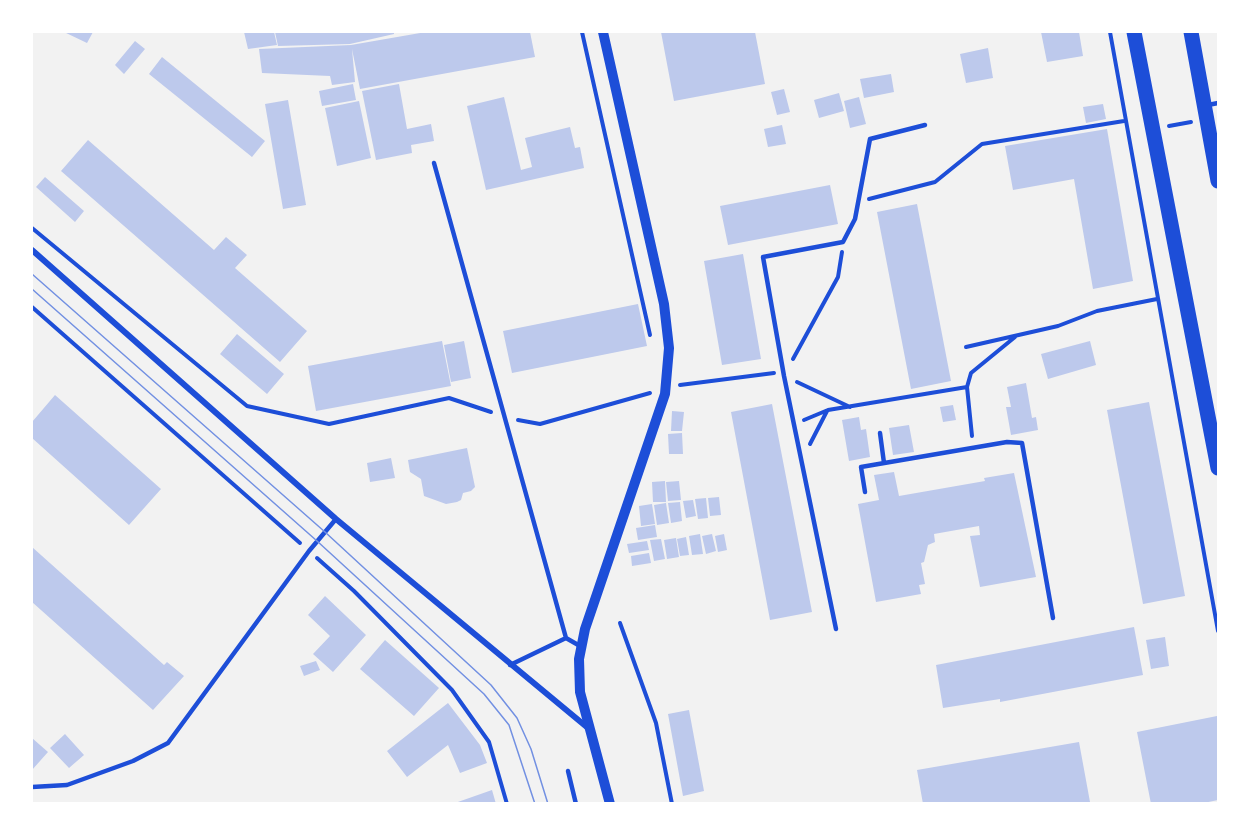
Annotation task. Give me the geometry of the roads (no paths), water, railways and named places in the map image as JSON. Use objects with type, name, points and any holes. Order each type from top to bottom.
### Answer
[{"type":"main road","points":[[1134,32],[1218,468]]},
{"type":"main road","points":[[1191,32],[1210,109],[1218,181]]},
{"type":"street","points":[[603,32],[664,304],[669,348],[665,387],[582,647],[580,692],[610,804]]},
{"type":"street","points":[[32,249],[336,519],[589,729]]},
{"type":"lane","points":[[836,629],[784,376],[763,258],[843,242],[855,219],[870,139],[925,125]]},
{"type":"lane","points":[[434,163],[507,417],[566,638],[582,647]]},
{"type":"lane","points":[[880,433],[884,463]]},
{"type":"lane","points":[[865,492],[861,467],[1007,442],[1022,442],[1053,618]]},
{"type":"lane","points":[[32,787],[67,785],[133,761],[168,743],[309,551],[336,519]]},
{"type":"lane","points":[[510,665],[566,638]]},
{"type":"lane","points":[[568,771],[576,804]]},
{"type":"tram line","points":[[32,274],[325,532],[491,685],[517,718],[531,749],[548,804]]},
{"type":"tram line","points":[[32,289],[317,541],[484,694],[509,725],[535,804]]}]
